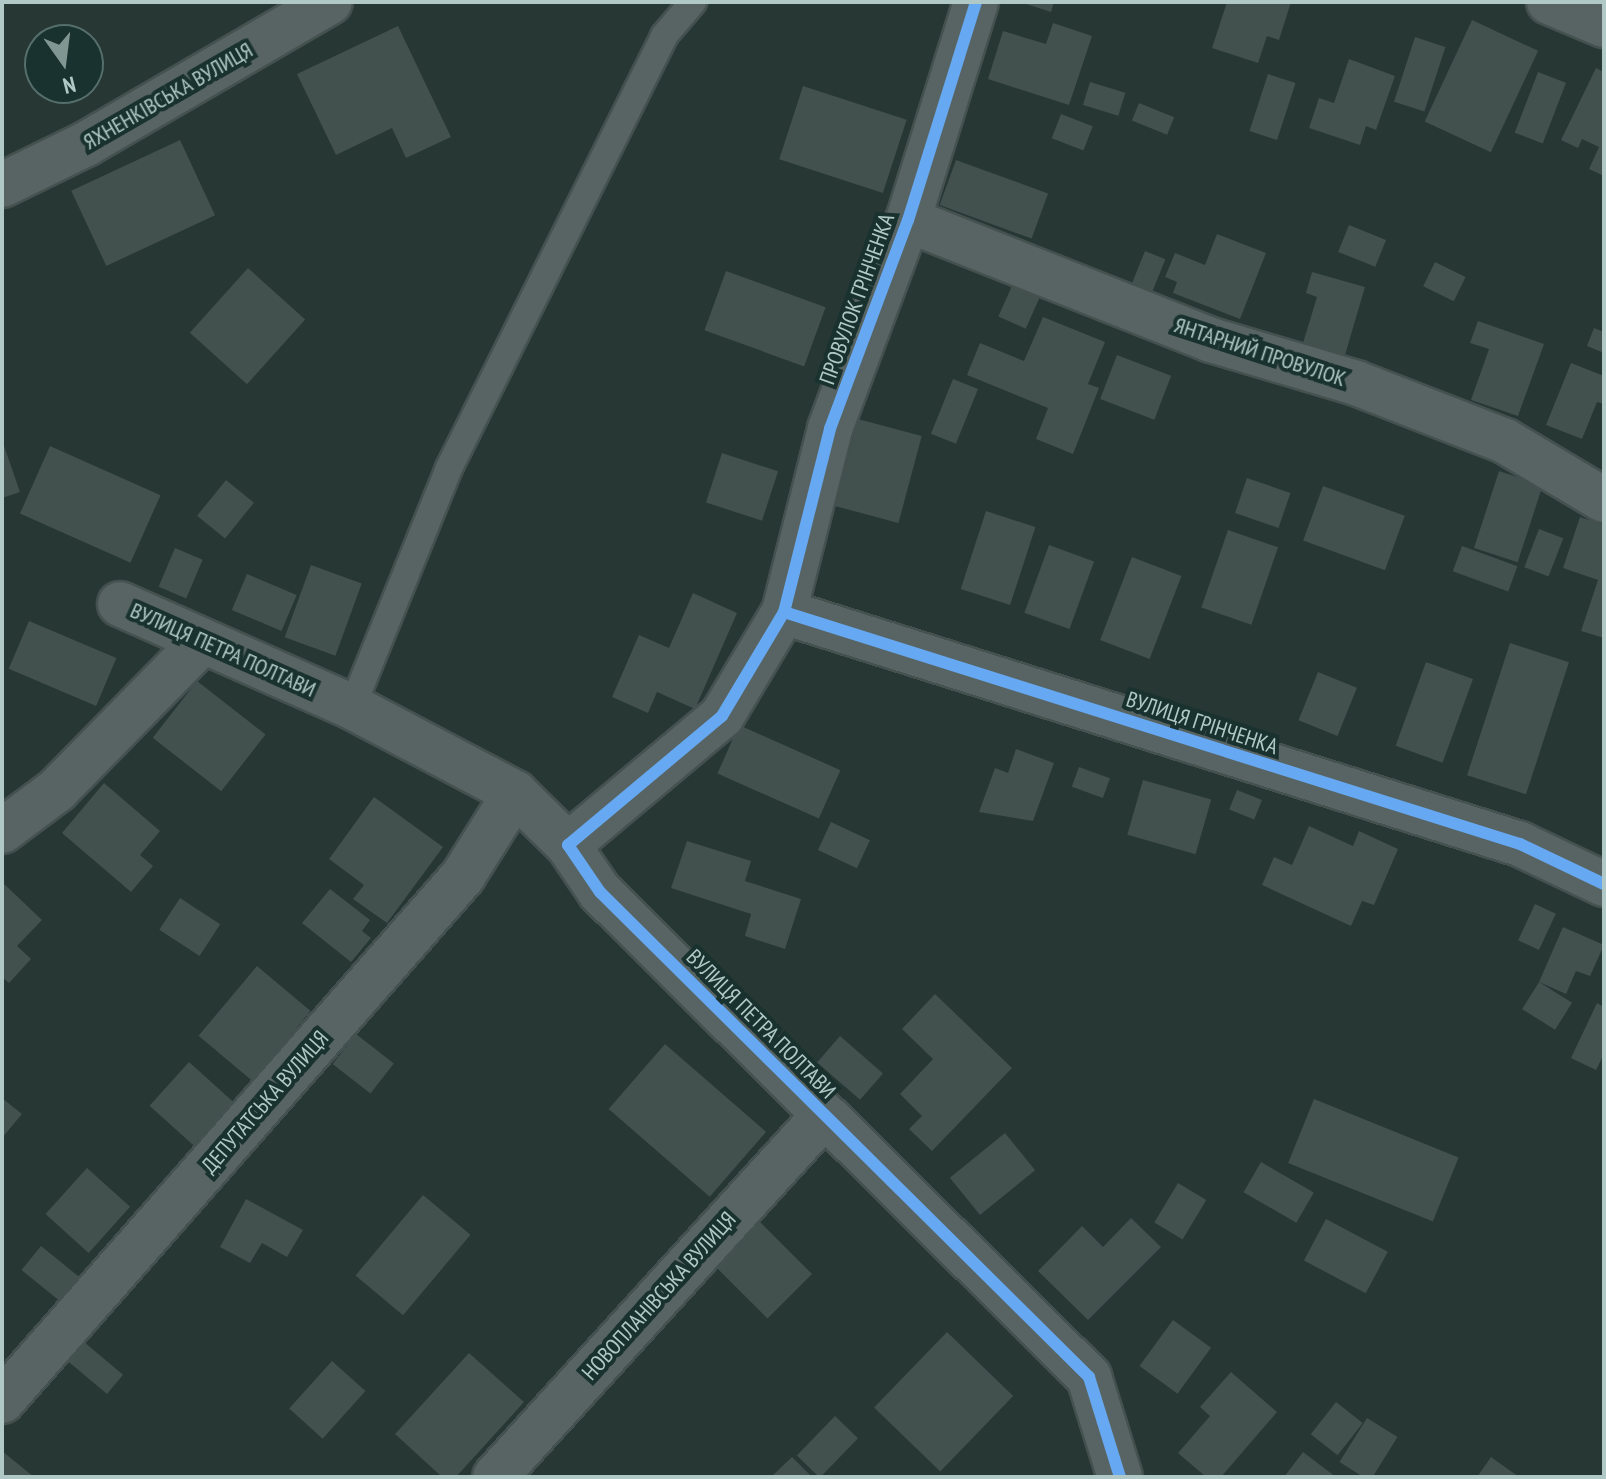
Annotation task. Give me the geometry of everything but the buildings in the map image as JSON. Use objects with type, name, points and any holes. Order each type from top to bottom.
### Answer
[{"type":"street","name":"ЯХНЕНКІВСЬКА ВУЛИЦЯ","points":[[2,185],[86,144],[330,2]]},
{"type":"street","name":"ПРОВУЛОК ГРІНЧЕНКА","points":[[784,612],[830,429],[908,220],[976,2]]},
{"type":"street","points":[[1549,2],[1604,25]]},
{"type":"street","name":"ЯНТАРНИЙ ПРОВУЛОК","points":[[908,220],[1211,340],[1356,383],[1505,441],[1604,500]]},
{"type":"street","name":"ВУЛИЦЯ ПЕТРА ПОЛТАВИ","points":[[120,604],[201,643],[352,707],[515,793],[568,845],[600,892],[1089,1377],[1120,1477]]},
{"type":"street","points":[[568,845],[722,716],[784,612]]},
{"type":"street","name":"ВУЛИЦЯ ГРІНЧЕНКА","points":[[784,612],[1520,844],[1604,884]]},
{"type":"street","points":[[2,831],[57,790],[201,643]]},
{"type":"street","name":"ДЕПУТАТСЬКА ВУЛИЦЯ","points":[[2,1401],[463,876],[515,793]]},
{"type":"street","name":"НОВОПЛАНІВСЬКА ВУЛИЦЯ","points":[[495,1477],[824,1115]]},
{"type":"lane","points":[[352,707],[449,468],[664,36],[693,2]]},
{"type":"cycle path","points":[[976,2],[908,220],[830,429],[784,612],[722,716],[568,845],[600,892],[1089,1377],[1120,1477]]},
{"type":"cycle path","points":[[784,612],[1520,844],[1604,884]]}]
